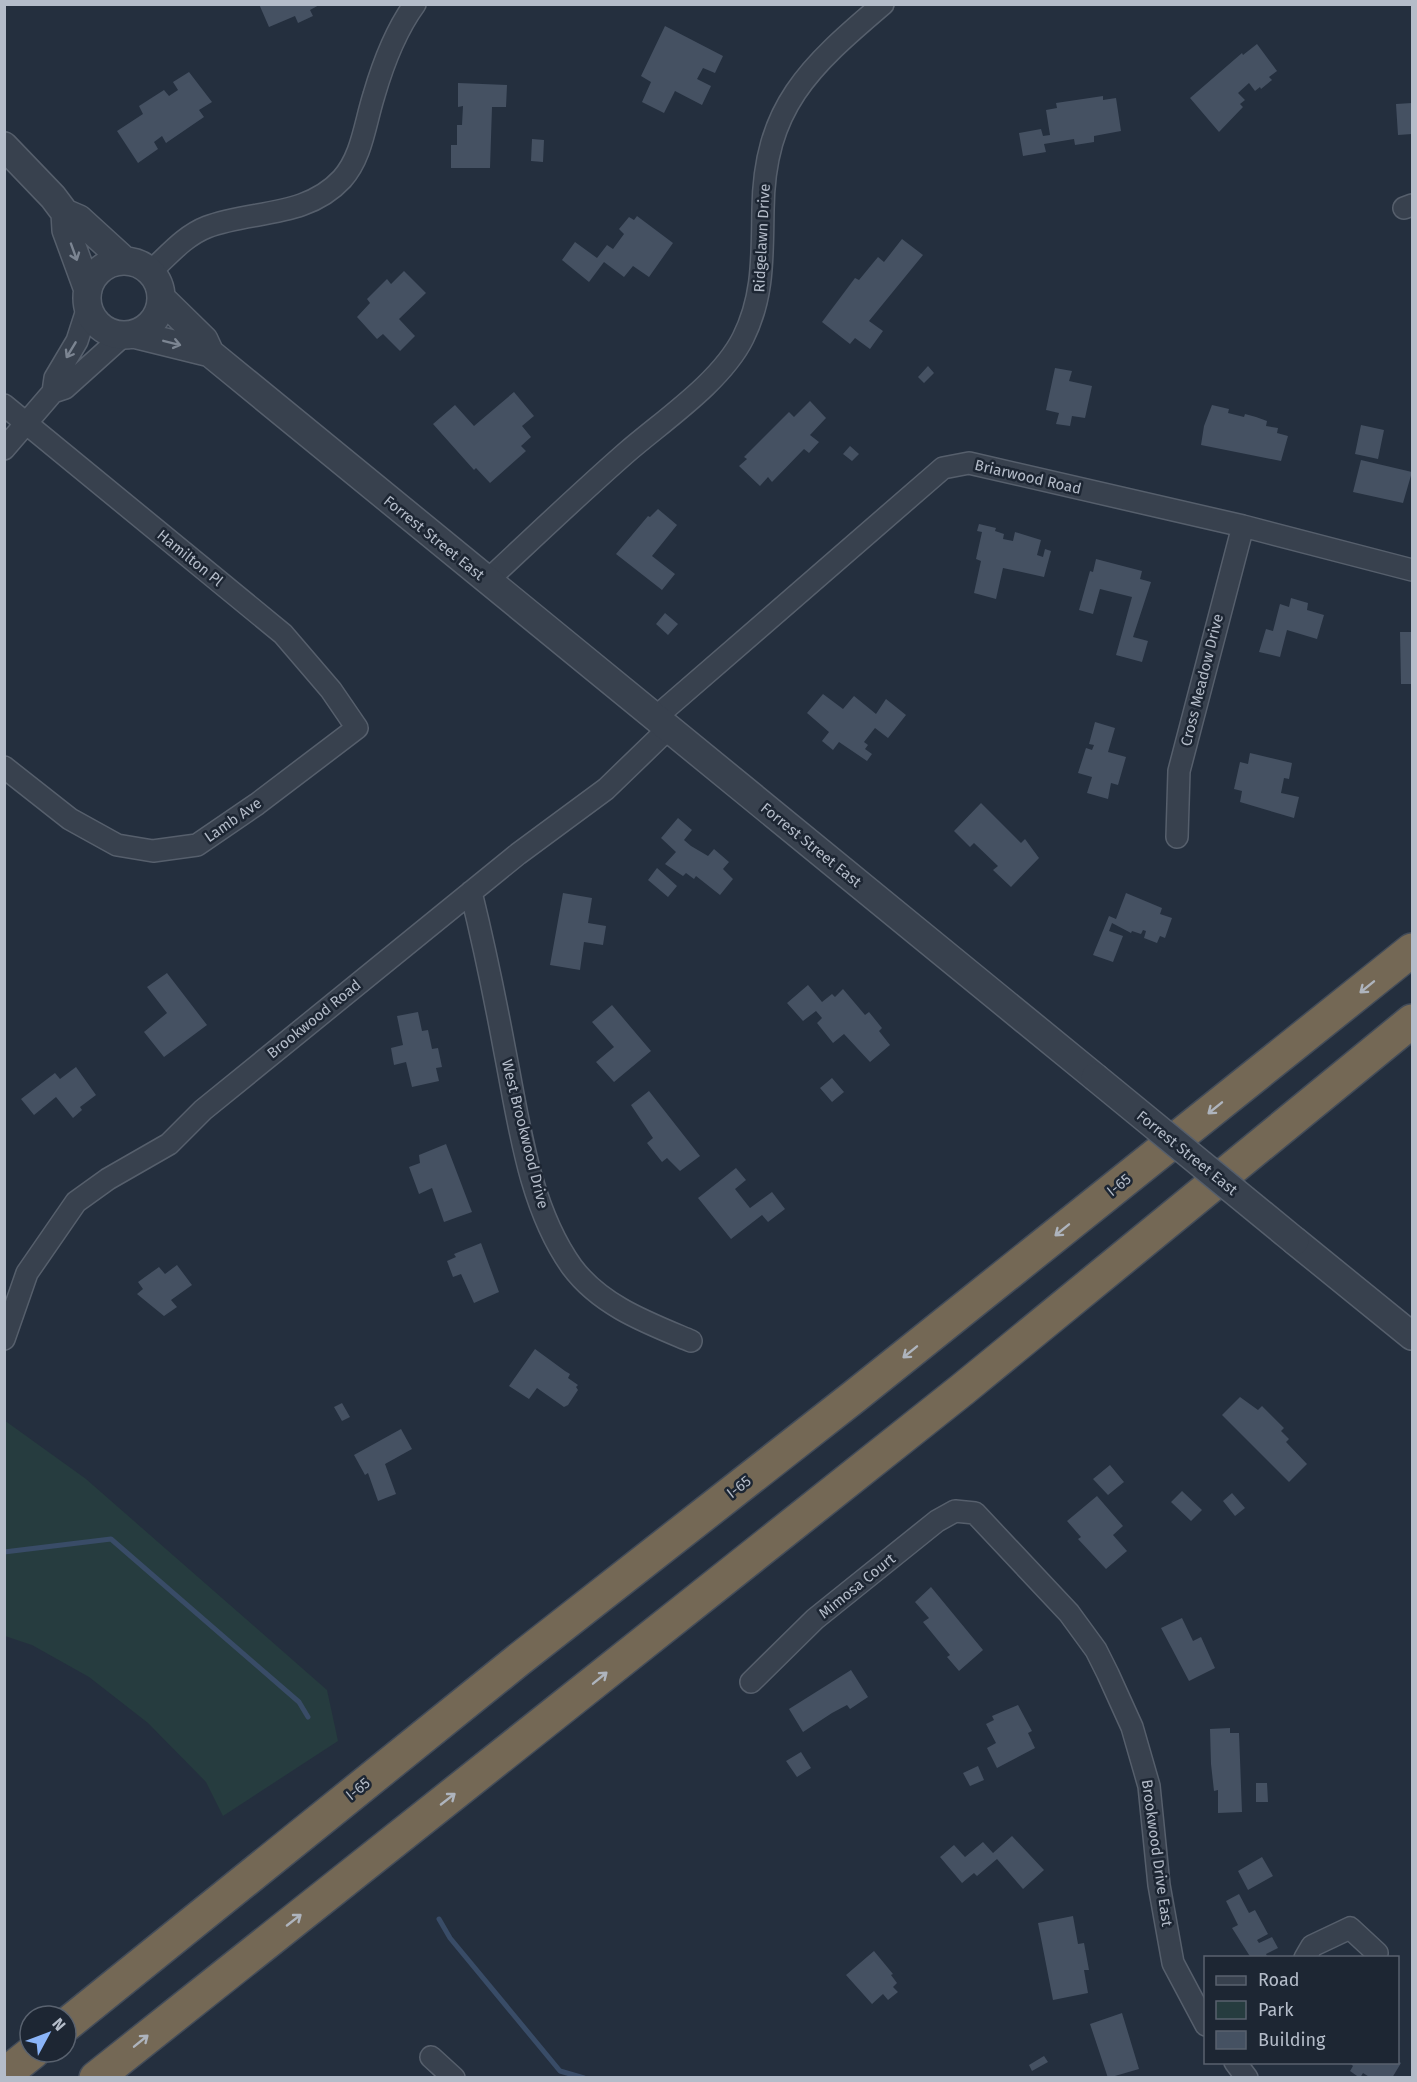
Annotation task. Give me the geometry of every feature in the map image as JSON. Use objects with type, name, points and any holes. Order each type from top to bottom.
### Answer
[{"type":"highway","name":"I-65","points":[[78,2015],[517,1661],[864,1389],[1413,950]]},
{"type":"highway","points":[[96,2078],[963,1389],[1413,1021]]},
{"type":"highway","points":[[4,2075],[18,2064]]},
{"type":"street","points":[[150,272],[190,235],[208,227],[308,204],[327,193],[343,178],[363,139],[373,96],[388,55],[415,4]]},
{"type":"street","name":"Ridgelawn Drive","points":[[487,581],[577,496],[715,375],[742,340],[759,298],[764,253],[763,208],[770,141],[788,101],[815,66],[883,4]]},
{"type":"street","points":[[4,146],[53,197],[65,213],[79,219],[124,261],[143,266],[150,272],[156,280],[161,298],[160,308],[150,324],[129,334],[65,388],[53,392],[4,449]]},
{"type":"street","points":[[65,213],[66,230],[92,316],[106,330],[129,334]]},
{"type":"street","points":[[53,392],[55,378],[77,341],[88,298],[98,272],[106,266],[124,261]]},
{"type":"street","name":"Forrest Street East","points":[[161,298],[204,340],[210,353],[1413,1336]]},
{"type":"street","name":"Forrest Street East","points":[[129,334],[210,353]]},
{"type":"street","name":"Hamilton Pl","points":[[4,405],[283,634],[331,690],[357,728]]},
{"type":"street","name":"Briarwood Road","points":[[662,723],[943,468],[969,463],[1243,526],[1413,570]]},
{"type":"street","name":"Cross Meadow Drive","points":[[1177,837],[1179,771],[1243,526]]},
{"type":"street","name":"Brookwood Road","points":[[4,1339],[27,1273],[76,1202],[108,1179],[169,1144],[203,1110],[471,892],[606,789],[662,723]]},
{"type":"street","name":"Lamb Ave","points":[[4,767],[70,819],[117,845],[153,851],[197,845],[257,804],[357,728]]},
{"type":"street","name":"West Brookwood Drive","points":[[471,892],[489,968],[518,1119],[535,1185],[550,1229],[573,1268],[605,1299],[645,1321],[690,1341]]},
{"type":"street","name":"Mimosa Court","points":[[751,1682],[816,1619],[936,1521],[955,1511],[975,1513]]},
{"type":"street","name":"Brookwood Drive East","points":[[975,1513],[1069,1613],[1096,1650],[1132,1727],[1149,1786],[1160,1885],[1173,1963],[1204,2021]]},
{"type":"street","points":[[1306,1956],[1312,1946],[1350,1928],[1377,1953],[1376,1956]]},
{"type":"street","points":[[431,2057],[454,2078]]},
{"type":"street","points":[[1236,2064],[1247,2078]]},
{"type":"green space","points":[[4,1420],[86,1479],[327,1690],[338,1741],[223,1816],[206,1782],[148,1723],[89,1677],[32,1645],[5,1636]]},
{"type":"building","points":[[259,4],[321,4],[310,10],[313,16],[298,23],[295,16],[269,27]]},
{"type":"building","points":[[665,26],[723,56],[715,73],[703,68],[697,79],[711,86],[702,105],[675,91],[664,113],[642,102],[651,82],[641,76]]},
{"type":"building","points":[[1257,44],[1277,71],[1269,77],[1272,80],[1261,89],[1260,87],[1255,91],[1249,83],[1238,93],[1245,100],[1240,104],[1243,107],[1219,132],[1190,98],[1242,53],[1243,55]]},
{"type":"building","points":[[189,72],[212,102],[199,110],[204,117],[166,143],[162,136],[154,142],[158,149],[138,163],[117,131],[143,114],[139,106],[164,90],[169,96],[178,90],[173,82]]},
{"type":"building","points":[[458,83],[507,85],[506,107],[492,107],[490,168],[451,168],[451,145],[457,145],[457,125],[462,125],[463,106],[458,107]]},
{"type":"building","points":[[1103,96],[1103,100],[1116,98],[1121,131],[1094,136],[1094,142],[1075,145],[1074,139],[1044,144],[1046,152],[1023,156],[1019,133],[1041,129],[1043,136],[1050,135],[1046,110],[1057,108],[1056,103]]},
{"type":"building","points":[[1412,103],[1412,134],[1398,135],[1396,104]]},
{"type":"building","points":[[532,139],[544,140],[543,162],[531,161]]},
{"type":"building","points":[[637,216],[673,243],[649,277],[633,266],[624,277],[604,262],[589,282],[562,260],[575,242],[597,258],[607,245],[613,249],[624,234],[619,229],[629,217],[634,220]]},
{"type":"building","points":[[902,239],[923,255],[869,321],[883,331],[870,349],[855,338],[850,344],[822,322],[855,278],[859,280],[878,257],[884,262]]},
{"type":"building","points":[[404,271],[426,293],[399,319],[415,336],[400,351],[383,334],[377,339],[357,317],[370,303],[367,299],[387,279],[391,284]]},
{"type":"building","points":[[928,366],[934,373],[924,383],[918,377]]},
{"type":"building","points":[[1055,368],[1072,371],[1069,381],[1092,386],[1085,418],[1072,416],[1070,426],[1056,424],[1059,413],[1046,410]]},
{"type":"building","points":[[514,392],[534,416],[522,426],[531,437],[521,446],[526,451],[490,483],[476,468],[474,470],[433,424],[455,405],[474,426]]},
{"type":"building","points":[[810,401],[826,418],[810,435],[819,442],[809,453],[804,449],[772,482],[768,477],[760,486],[739,466],[747,459],[744,457],[789,412],[794,417]]},
{"type":"building","points":[[1212,405],[1229,409],[1228,413],[1244,417],[1245,414],[1267,421],[1266,426],[1278,428],[1277,433],[1288,436],[1281,461],[1201,445],[1204,426]]},
{"type":"building","points":[[1361,425],[1384,430],[1378,459],[1355,454]]},
{"type":"building","points":[[850,446],[859,454],[852,461],[843,454]]},
{"type":"building","points":[[1361,460],[1412,472],[1403,503],[1353,492]]},
{"type":"building","points":[[658,509],[677,525],[652,556],[675,574],[662,590],[616,554],[648,516],[650,517]]},
{"type":"building","points":[[979,524],[996,528],[995,531],[1004,534],[1003,539],[1013,541],[1015,532],[1041,540],[1037,555],[1043,557],[1045,549],[1051,551],[1044,577],[1003,568],[996,599],[974,593],[981,561],[976,559],[982,532],[977,531]]},
{"type":"building","points":[[1096,559],[1142,571],[1140,579],[1151,582],[1133,637],[1148,641],[1142,662],[1116,655],[1132,597],[1100,589],[1093,614],[1079,610],[1090,571],[1093,572]]},
{"type":"building","points":[[1291,598],[1308,603],[1307,610],[1324,615],[1317,639],[1287,630],[1280,657],[1259,652],[1266,629],[1273,631],[1280,604],[1289,607]]},
{"type":"building","points":[[665,613],[678,624],[668,635],[656,624]]},
{"type":"building","points":[[1400,632],[1412,632],[1412,684],[1401,684]]},
{"type":"building","points":[[823,694],[843,709],[854,696],[876,714],[886,699],[906,715],[888,738],[875,728],[864,742],[868,745],[865,749],[872,754],[867,761],[839,742],[833,750],[822,741],[829,732],[807,713]]},
{"type":"building","points":[[1095,722],[1115,728],[1108,752],[1126,757],[1118,785],[1111,783],[1108,799],[1087,793],[1092,777],[1078,773],[1086,748],[1092,750],[1094,745],[1089,744]]},
{"type":"building","points":[[1250,753],[1292,763],[1289,779],[1284,778],[1281,793],[1299,797],[1294,818],[1240,802],[1242,791],[1234,789],[1240,762],[1248,764]]},
{"type":"building","points":[[981,803],[1021,843],[1025,839],[1039,858],[1011,887],[993,870],[998,866],[974,843],[970,847],[954,831]]},
{"type":"building","points":[[678,818],[692,830],[684,840],[708,856],[714,849],[729,862],[723,869],[733,879],[720,895],[696,876],[694,879],[686,873],[683,876],[665,864],[676,852],[661,838]]},
{"type":"building","points":[[657,868],[677,886],[668,897],[648,880]]},
{"type":"building","points":[[563,893],[592,898],[588,923],[606,926],[603,945],[584,942],[580,970],[550,965]]},
{"type":"building","points":[[1126,893],[1162,908],[1160,914],[1172,918],[1165,938],[1160,936],[1157,943],[1144,938],[1146,931],[1143,930],[1141,934],[1132,931],[1131,933],[1112,923],[1109,931],[1123,936],[1113,962],[1093,955],[1109,916],[1116,919]]},
{"type":"building","points":[[167,973],[207,1025],[164,1057],[144,1032],[167,1013],[147,987]]},
{"type":"building","points":[[808,985],[822,1002],[832,994],[835,997],[843,989],[865,1015],[869,1012],[882,1028],[879,1031],[890,1045],[870,1062],[844,1034],[833,1043],[817,1023],[822,1018],[816,1011],[803,1021],[787,1003]]},
{"type":"building","points":[[612,1005],[651,1051],[614,1082],[596,1062],[614,1047],[592,1022]]},
{"type":"building","points":[[418,1012],[422,1031],[428,1030],[432,1049],[438,1048],[442,1067],[436,1068],[439,1081],[412,1087],[406,1062],[394,1065],[391,1048],[403,1045],[397,1016]]},
{"type":"building","points":[[76,1067],[96,1095],[80,1107],[82,1110],[73,1118],[56,1097],[34,1115],[21,1099],[55,1073],[60,1079]]},
{"type":"building","points":[[832,1078],[844,1092],[832,1102],[820,1088]]},
{"type":"building","points":[[649,1091],[700,1156],[680,1171],[667,1158],[662,1162],[647,1143],[653,1138],[631,1105]]},
{"type":"building","points":[[446,1144],[472,1212],[444,1222],[432,1188],[419,1194],[409,1167],[420,1163],[419,1155]]},
{"type":"building","points":[[736,1168],[746,1180],[735,1189],[750,1208],[772,1192],[785,1209],[768,1222],[762,1215],[731,1239],[698,1198]]},
{"type":"building","points":[[481,1243],[499,1292],[474,1303],[461,1274],[453,1277],[447,1261],[456,1257],[454,1254]]},
{"type":"building","points":[[177,1265],[192,1285],[171,1300],[177,1307],[164,1316],[137,1294],[143,1289],[138,1282],[159,1267],[165,1274]]},
{"type":"building","points":[[535,1349],[570,1374],[568,1378],[578,1385],[576,1387],[578,1390],[568,1405],[564,1407],[537,1388],[529,1399],[509,1386]]},
{"type":"building","points":[[1240,1397],[1258,1410],[1262,1406],[1284,1428],[1281,1431],[1289,1439],[1286,1442],[1307,1464],[1289,1482],[1222,1415]]},
{"type":"building","points":[[342,1403],[350,1417],[342,1421],[334,1407]]},
{"type":"building","points":[[401,1429],[412,1449],[385,1464],[396,1494],[378,1501],[368,1473],[365,1475],[354,1455]]},
{"type":"building","points":[[1110,1465],[1124,1482],[1108,1495],[1093,1479]]},
{"type":"building","points":[[1182,1491],[1202,1510],[1191,1521],[1171,1502]]},
{"type":"building","points":[[1232,1493],[1245,1508],[1235,1516],[1223,1501]]},
{"type":"building","points":[[1097,1496],[1123,1526],[1113,1535],[1127,1551],[1106,1569],[1078,1539],[1081,1537],[1067,1521]]},
{"type":"building","points":[[931,1587],[983,1650],[959,1671],[947,1657],[950,1655],[923,1622],[929,1618],[915,1602]]},
{"type":"building","points":[[1182,1618],[1193,1641],[1201,1637],[1215,1668],[1189,1681],[1161,1628]]},
{"type":"building","points":[[851,1670],[868,1697],[850,1709],[847,1705],[832,1713],[803,1732],[789,1709]]},
{"type":"building","points":[[1018,1705],[1032,1731],[1028,1733],[1035,1748],[997,1768],[987,1748],[996,1743],[986,1724],[994,1720],[992,1716]]},
{"type":"building","points":[[1230,1728],[1230,1733],[1239,1733],[1242,1812],[1218,1813],[1218,1790],[1214,1791],[1211,1764],[1210,1729]]},
{"type":"building","points":[[801,1752],[811,1768],[797,1777],[786,1761]]},
{"type":"building","points":[[978,1766],[984,1780],[970,1786],[963,1773]]},
{"type":"building","points":[[1256,1783],[1267,1783],[1268,1802],[1256,1802]]},
{"type":"building","points":[[1012,1836],[1044,1870],[1023,1889],[997,1859],[977,1876],[974,1873],[962,1883],[940,1857],[954,1845],[965,1857],[983,1842],[993,1853]]},
{"type":"building","points":[[1262,1857],[1273,1876],[1248,1890],[1238,1871]]},
{"type":"building","points":[[1239,1894],[1249,1913],[1255,1910],[1268,1934],[1257,1940],[1259,1943],[1272,1937],[1278,1948],[1266,1954],[1267,1956],[1250,1956],[1232,1928],[1238,1925],[1226,1901]]},
{"type":"building","points":[[1073,1916],[1078,1944],[1084,1943],[1089,1970],[1084,1970],[1088,1993],[1053,2000],[1038,1923]]},
{"type":"building","points":[[874,1951],[893,1974],[891,1975],[897,1983],[893,1987],[898,1992],[888,2000],[883,1994],[872,2004],[846,1975]]},
{"type":"building","points":[[1122,2013],[1139,2069],[1108,2078],[1090,2024]]},
{"type":"building","points":[[1044,2056],[1048,2062],[1032,2071],[1029,2065]]},
{"type":"building","points":[[1401,2063],[1392,2078],[1371,2078],[1363,2073],[1360,2078],[1350,2071],[1353,2066],[1351,2064]]},
{"type":"waterway","points":[[4,1552],[111,1539],[299,1702],[308,1717]]},
{"type":"waterway","points":[[439,1919],[450,1938],[560,2071],[584,2078]]}]
